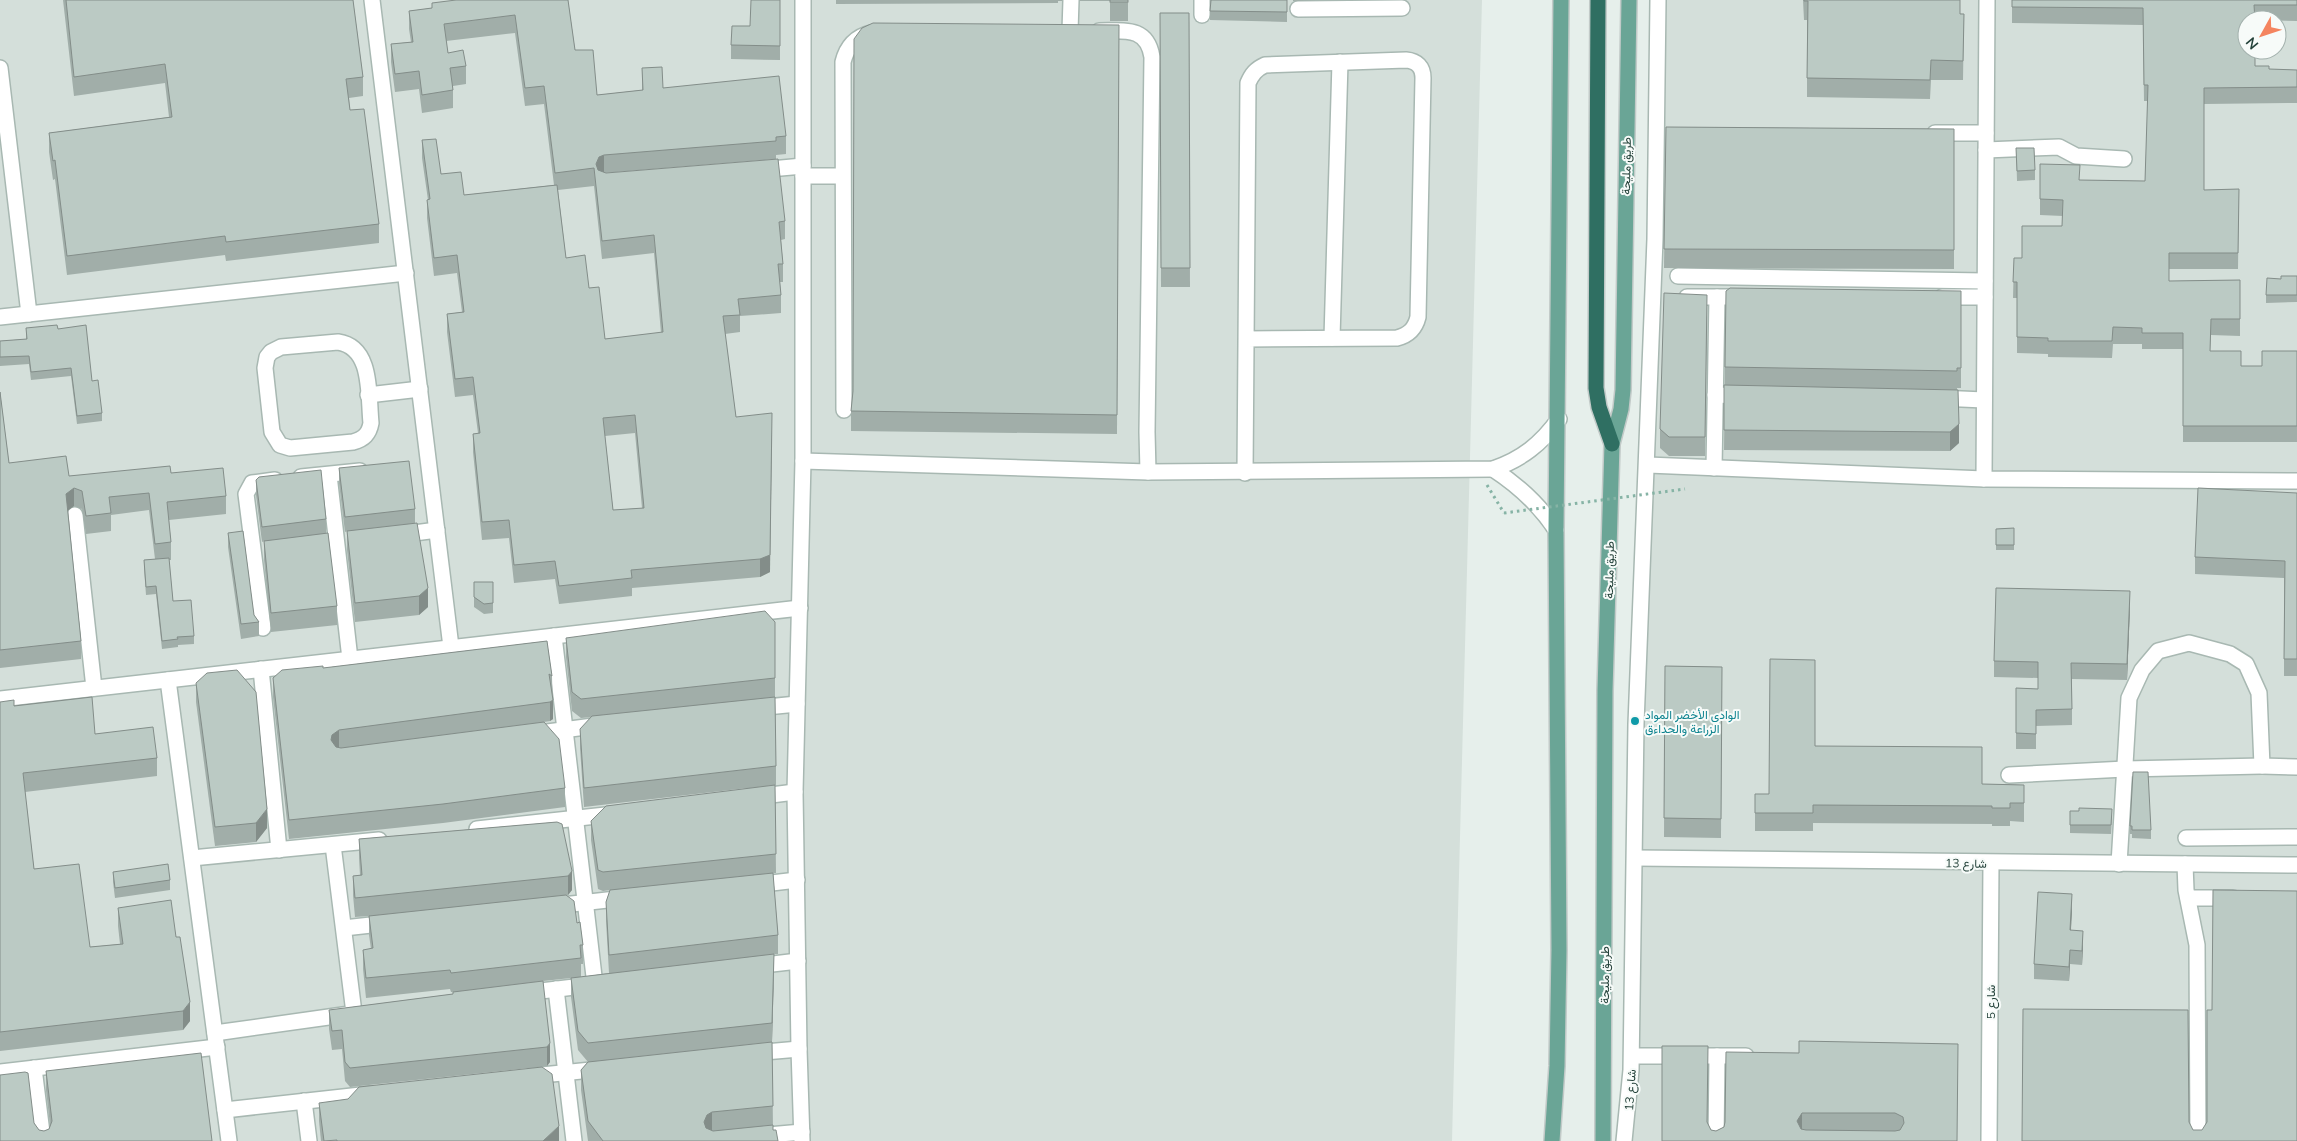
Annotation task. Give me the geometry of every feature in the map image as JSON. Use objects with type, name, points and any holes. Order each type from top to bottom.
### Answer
[{"type":"highway","points":[[1598,0],[1596,388],[1599,407],[1612,444]]},
{"type":"main road","points":[[1552,1141],[1557,1066],[1559,950],[1556,530],[1561,0]]},
{"type":"main road","name":"طريق مليحة","points":[[1604,1141],[1605,691],[1612,444],[1621,409],[1623,390],[1629,0]]},
{"type":"street","points":[[372,0],[452,647]]},
{"type":"street","points":[[742,1138],[802,1136],[795,792],[803,461],[803,0]]},
{"type":"street","points":[[1071,0],[1065,31],[1128,31],[1138,33],[1145,39],[1150,48],[1148,472]]},
{"type":"street","name":"شارع 13","points":[[1624,1141],[1632,1056],[1636,724],[1648,465],[1655,239],[1658,0]]},
{"type":"street","points":[[1984,479],[1987,0]]},
{"type":"street","points":[[1298,9],[1340,4],[1402,8]]},
{"type":"street","points":[[844,410],[843,62],[846,51],[852,42],[862,36],[882,33]]},
{"type":"street","points":[[1244,473],[1248,83],[1254,72],[1265,65],[1412,60],[1421,67],[1423,72],[1418,317],[1413,329],[1403,336],[1246,339]]},
{"type":"street","points":[[1332,338],[1340,62]]},
{"type":"street","points":[[0,68],[29,314]]},
{"type":"street","points":[[1919,133],[1986,133]]},
{"type":"street","points":[[1657,134],[1675,134]]},
{"type":"street","points":[[1986,150],[2059,148],[2076,156],[2124,159]]},
{"type":"street","points":[[741,171],[803,171],[842,176]]},
{"type":"street","points":[[0,318],[406,273]]},
{"type":"street","points":[[1678,276],[1985,280]]},
{"type":"street","points":[[1669,297],[1765,297]]},
{"type":"street","points":[[1714,468],[1717,297]]},
{"type":"street","points":[[1930,297],[1985,297]]},
{"type":"street","points":[[345,343],[358,351],[362,357],[368,395],[371,423],[369,430],[360,440],[285,447],[276,441],[272,432],[265,362],[271,352],[281,347],[345,343]]},
{"type":"street","points":[[368,395],[420,389]]},
{"type":"street","points":[[1715,395],[1755,396]]},
{"type":"street","points":[[1922,397],[1984,400]]},
{"type":"street","points":[[803,461],[1148,472],[1244,473],[1494,469],[1513,462],[1531,451],[1546,436],[1558,419]]},
{"type":"street","points":[[1648,465],[1984,479],[2297,481]]},
{"type":"street","points":[[263,628],[246,494],[249,486],[256,482],[379,469]]},
{"type":"street","points":[[1494,469],[1522,490],[1546,515],[1556,530]]},
{"type":"street","points":[[330,474],[350,659]]},
{"type":"street","points":[[74,515],[94,688]]},
{"type":"street","points":[[382,537],[437,530]]},
{"type":"street","points":[[318,545],[354,540]]},
{"type":"street","points":[[254,552],[272,550]]},
{"type":"street","points":[[0,698],[800,608]]},
{"type":"street","points":[[508,995],[600,984],[586,902],[554,636]]},
{"type":"street","points":[[2120,864],[2129,698],[2142,670],[2158,652],[2189,643],[2230,654],[2246,664],[2259,693],[2262,766]]},
{"type":"street","points":[[261,669],[279,850]]},
{"type":"street","points":[[168,680],[229,1141]]},
{"type":"street","points":[[739,710],[797,704]]},
{"type":"street","points":[[516,736],[614,724]]},
{"type":"street","points":[[2009,775],[2125,769],[2297,767]]},
{"type":"street","points":[[738,799],[795,792]]},
{"type":"street","points":[[459,831],[633,812]]},
{"type":"street","points":[[2186,838],[2297,838]]},
{"type":"street","points":[[192,858],[391,839]]},
{"type":"street","points":[[0,1072],[216,1040],[359,1013],[332,845]]},
{"type":"street","name":"شارع 13","points":[[1635,858],[2297,865]]},
{"type":"street","name":"شارع 5","points":[[1989,1141],[1991,863]]},
{"type":"street","points":[[2184,864],[2197,945],[2198,1141]]},
{"type":"street","points":[[739,886],[797,880]]},
{"type":"street","points":[[537,908],[643,896]]},
{"type":"street","points":[[2188,898],[2247,898]]},
{"type":"street","points":[[344,928],[402,922]]},
{"type":"street","points":[[740,968],[798,961]]},
{"type":"street","points":[[556,989],[574,1141]]},
{"type":"street","points":[[740,1054],[799,1048]]},
{"type":"street","points":[[1632,1056],[1764,1056]]},
{"type":"street","points":[[1716,1141],[1717,1056]]},
{"type":"street","points":[[518,1078],[614,1067]]},
{"type":"street","points":[[34,1068],[43,1141]]},
{"type":"street","points":[[225,1110],[382,1093]]},
{"type":"street","points":[[304,1101],[309,1141]]},
{"type":"path","points":[[1478,469],[1504,513],[1685,489]]},
{"type":"shaded area","points":[[0,0],[1482,0],[1452,1141],[0,1141]]},
{"type":"shaded area","points":[[1666,0],[2297,0],[2297,1141],[1630,1141]]},
{"type":"building","points":[[66,0],[353,0],[363,77],[346,79],[350,110],[364,109],[379,224],[226,242],[225,236],[67,256],[55,160],[53,161],[49,133],[172,117],[165,64],[74,77]]},
{"type":"building","points":[[456,0],[568,0],[575,50],[593,50],[597,95],[643,90],[642,68],[662,67],[663,88],[779,76],[786,136],[776,137],[776,141],[604,155],[599,157],[596,164],[598,170],[606,173],[778,159],[785,221],[779,222],[783,264],[778,264],[781,295],[738,299],[740,315],[723,316],[736,417],[772,413],[770,555],[760,559],[631,570],[632,578],[559,586],[555,561],[514,565],[509,520],[482,522],[473,434],[480,433],[473,377],[455,379],[447,314],[464,312],[457,255],[434,258],[427,200],[430,199],[422,140],[436,139],[441,174],[461,172],[464,195],[557,185],[566,258],[585,255],[589,288],[599,287],[605,339],[663,332],[654,235],[602,241],[594,168],[555,173],[544,86],[525,88],[515,15],[444,24],[448,53],[463,50],[466,66],[450,68],[453,90],[422,95],[419,71],[395,74],[391,44],[413,42],[409,11],[432,8],[432,3]],"holes":[[[635,415],[644,508],[613,510],[603,418]]]},
{"type":"building","points":[[751,0],[780,0],[780,46],[731,45],[732,26],[750,26]]},
{"type":"building","points":[[1110,0],[1128,0],[1128,2],[1110,2]]},
{"type":"building","points":[[1211,0],[1287,0],[1287,12],[1210,11]]},
{"type":"building","points":[[1804,0],[1960,0],[1960,14],[1964,14],[1963,61],[1931,60],[1930,80],[1807,78],[1808,1]]},
{"type":"building","points":[[2012,0],[2297,0],[2297,5],[2254,5],[2254,10],[2237,10],[2237,60],[2255,60],[2255,66],[2269,66],[2269,69],[2297,70],[2297,87],[2204,88],[2204,190],[2239,189],[2238,253],[2169,253],[2169,281],[2240,280],[2240,319],[2211,319],[2210,351],[2241,351],[2241,366],[2262,366],[2262,351],[2297,351],[2297,426],[2183,426],[2183,333],[2142,333],[2142,328],[2113,327],[2112,341],[2048,341],[2048,338],[2017,337],[2017,282],[2013,282],[2014,258],[2022,258],[2022,226],[2062,226],[2063,200],[2040,199],[2040,164],[2080,165],[2079,180],[2145,181],[2148,85],[2144,85],[2143,8],[2012,7]]},
{"type":"building","points":[[1160,13],[1189,13],[1190,268],[1161,268]]},
{"type":"building","points":[[873,23],[1119,25],[1117,415],[851,411],[853,391],[854,39],[862,28]]},
{"type":"building","points":[[1666,127],[1954,129],[1954,250],[1664,249]]},
{"type":"building","points":[[2016,148],[2034,148],[2035,170],[2017,171]]},
{"type":"building","points":[[2281,276],[2297,276],[2297,295],[2266,295],[2267,278],[2281,279]]},
{"type":"building","points":[[1730,288],[1961,291],[1961,368],[1957,368],[1957,371],[1725,367],[1726,291]]},
{"type":"building","points":[[1664,293],[1707,295],[1705,437],[1669,437],[1660,429]]},
{"type":"building","points":[[57,325],[58,329],[86,325],[92,381],[98,380],[102,413],[77,416],[71,368],[31,372],[29,356],[0,357],[0,341],[27,339],[26,328]]},
{"type":"building","points":[[1724,385],[1958,390],[1959,424],[1950,432],[1724,430]]},
{"type":"building","points":[[0,392],[9,463],[66,456],[69,476],[170,466],[171,473],[223,468],[226,496],[167,502],[171,542],[155,544],[149,493],[109,497],[111,513],[86,516],[82,491],[74,488],[66,494],[81,641],[0,650]]},
{"type":"building","points":[[409,461],[415,509],[345,517],[339,468]]},
{"type":"building","points":[[321,470],[326,519],[262,527],[256,480],[259,477]]},
{"type":"building","points":[[2198,488],[2297,493],[2297,659],[2284,659],[2285,561],[2195,557]]},
{"type":"building","points":[[417,523],[428,588],[419,596],[355,603],[347,531]]},
{"type":"building","points":[[2014,528],[2014,545],[1996,545],[1996,529]]},
{"type":"building","points":[[243,531],[254,615],[259,622],[241,624],[228,533]]},
{"type":"building","points":[[328,533],[337,606],[271,613],[264,541]]},
{"type":"building","points":[[169,558],[173,601],[191,600],[194,636],[177,637],[178,639],[162,641],[156,586],[146,587],[144,560]]},
{"type":"building","points":[[474,582],[493,582],[493,603],[484,604],[474,597]]},
{"type":"building","points":[[1996,588],[2130,591],[2127,664],[2071,663],[2072,709],[2036,710],[2036,734],[2016,733],[2016,688],[2038,689],[2038,662],[1994,661]]},
{"type":"building","points":[[765,611],[775,622],[775,678],[581,699],[572,692],[566,638]]},
{"type":"building","points":[[547,641],[552,676],[549,674],[553,700],[550,702],[339,730],[332,735],[331,740],[336,747],[341,748],[544,722],[559,739],[565,788],[443,804],[289,820],[273,678],[282,670],[323,666],[323,668]]},
{"type":"building","points":[[1770,659],[1815,660],[1815,746],[1982,747],[1982,784],[2024,785],[2024,803],[2010,803],[2010,808],[1992,808],[1992,806],[1813,805],[1813,813],[1755,813],[1755,794],[1769,794]]},
{"type":"building","points":[[1665,666],[1722,667],[1721,819],[1664,818]]},
{"type":"building","points":[[237,670],[256,692],[267,809],[256,823],[215,827],[196,683],[207,673]]},
{"type":"building","points":[[92,697],[95,734],[153,727],[157,758],[23,773],[34,869],[79,864],[90,947],[123,944],[118,908],[171,900],[176,937],[180,937],[190,1002],[183,1011],[0,1032],[0,702],[14,700],[14,706]]},
{"type":"building","points":[[775,697],[776,766],[584,788],[580,729],[592,716]]},
{"type":"building","points":[[2133,772],[2148,772],[2151,830],[2132,830],[2132,826],[2130,826]]},
{"type":"building","points":[[775,785],[776,854],[603,872],[598,870],[591,821],[606,806]]},
{"type":"building","points":[[2079,808],[2112,809],[2111,825],[2070,825],[2070,811],[2079,811]]},
{"type":"building","points":[[557,822],[562,824],[572,871],[568,876],[355,898],[353,876],[362,875],[359,839]]},
{"type":"building","points":[[168,864],[170,880],[115,888],[113,872]]},
{"type":"building","points":[[773,873],[778,935],[609,955],[606,902],[610,890]]},
{"type":"building","points":[[2213,890],[2297,891],[2297,1141],[2022,1141],[2023,1009],[2188,1010],[2189,1122],[2193,1130],[2202,1130],[2207,1122],[2207,1010],[2212,1010]]},
{"type":"building","points":[[2038,892],[2072,894],[2070,930],[2083,931],[2082,951],[2070,950],[2069,967],[2034,964]]},
{"type":"building","points":[[566,895],[574,901],[577,923],[580,922],[583,945],[580,945],[581,958],[451,973],[450,970],[366,978],[363,950],[373,948],[369,916]]},
{"type":"building","points":[[774,954],[772,1023],[588,1043],[578,1031],[571,978]]},
{"type":"building","points":[[543,981],[550,1043],[547,1047],[350,1068],[345,1062],[342,1030],[332,1031],[329,1010]]},
{"type":"building","points":[[1799,1041],[1958,1044],[1957,1141],[1662,1141],[1662,1046],[1708,1046],[1707,1122],[1711,1130],[1716,1131],[1724,1127],[1725,1122],[1726,1052],[1799,1053]],"holes":[[[1802,1113],[1895,1113],[1903,1117],[1904,1123],[1900,1130],[1895,1131],[1806,1130],[1801,1129],[1797,1121]]]},
{"type":"building","points":[[772,1042],[773,1106],[712,1112],[707,1115],[704,1122],[706,1128],[713,1131],[773,1125],[778,1141],[603,1141],[588,1121],[581,1070],[588,1062]]},
{"type":"building","points":[[201,1053],[212,1141],[0,1141],[0,1075],[28,1073],[34,1123],[39,1130],[44,1131],[49,1129],[52,1121],[46,1071]]},
{"type":"building","points":[[542,1067],[552,1074],[559,1126],[543,1141],[324,1141],[319,1103],[348,1099],[359,1087]]},
{"type":"place","name":"الوادى الأخضر المواد الزراعة والحداءق","points":[[1635,721]]}]
